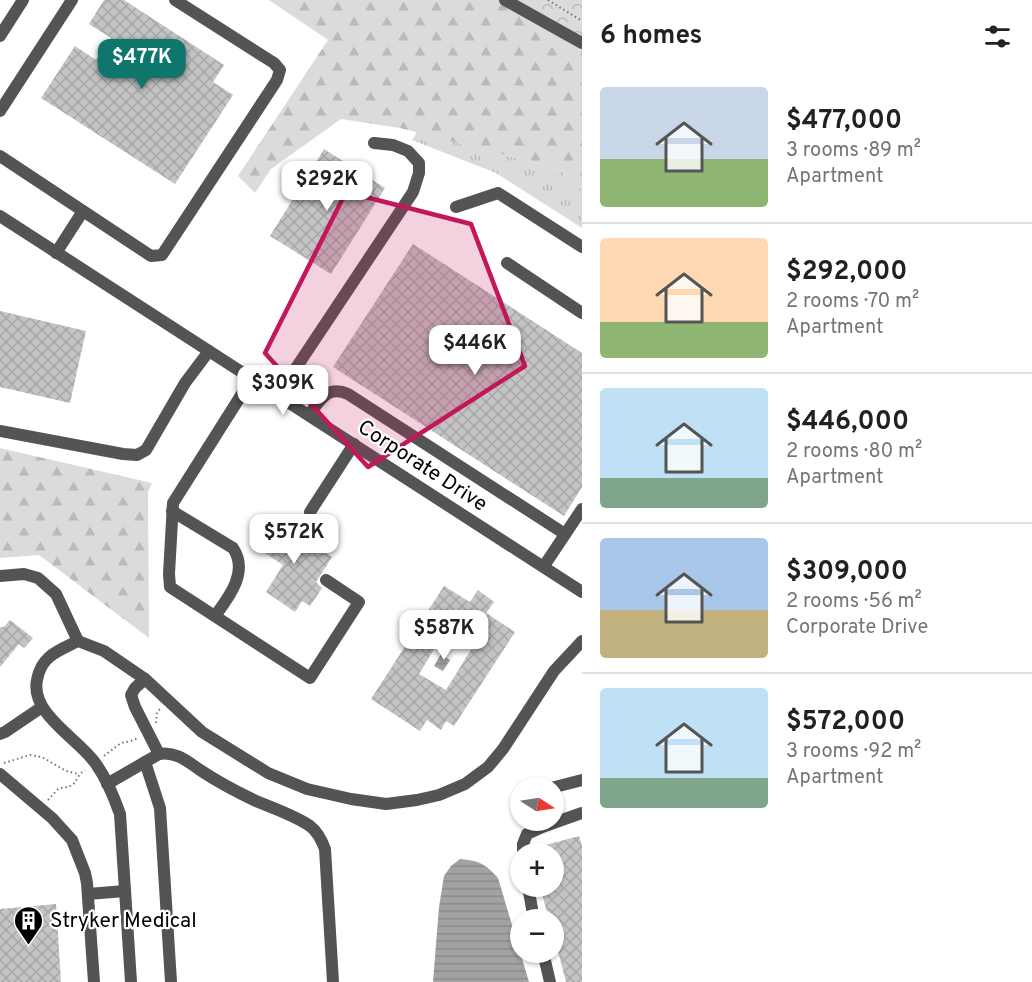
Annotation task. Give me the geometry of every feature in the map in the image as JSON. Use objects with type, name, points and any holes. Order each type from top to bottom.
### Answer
[{"type":"street","points":[[0,36],[23,0]]},
{"type":"street","points":[[0,111],[72,0]]},
{"type":"street","points":[[0,156],[151,256],[162,255],[277,80],[280,70],[274,63],[175,0]]},
{"type":"street","points":[[505,0],[582,43]]},
{"type":"street","points":[[278,395],[413,192],[419,172],[419,163],[408,151],[393,145],[374,143]]},
{"type":"street","points":[[456,207],[498,193],[582,247]]},
{"type":"street","points":[[56,253],[83,211]]},
{"type":"street","name":"Corporate Drive","points":[[0,216],[582,592]]},
{"type":"street","points":[[507,263],[582,313]]},
{"type":"street","points":[[0,431],[123,454],[137,454],[146,450],[185,383],[209,351]]},
{"type":"street","points":[[252,378],[172,503],[170,587],[310,678],[359,602],[326,580]]},
{"type":"street","points":[[309,415],[326,394],[340,391],[565,534]]},
{"type":"street","points":[[309,512],[354,444]]},
{"type":"street","points":[[544,567],[582,508]]},
{"type":"street","points":[[172,511],[233,548],[238,555],[239,564],[233,590],[215,616]]},
{"type":"street","points":[[0,576],[24,574],[38,578],[56,594],[78,641],[104,651],[145,679],[202,732],[268,773],[307,789],[351,800],[386,804],[439,795],[465,784],[488,766],[503,749],[554,671],[582,641]]},
{"type":"street","points":[[78,641],[45,660],[39,671],[35,688],[42,707],[95,763],[120,814],[132,982]]},
{"type":"street","points":[[145,679],[131,695],[159,754]]},
{"type":"street","points":[[0,734],[42,707]]},
{"type":"street","points":[[107,784],[159,754],[174,754],[218,782],[298,818],[314,828],[325,849],[333,982]]},
{"type":"street","points":[[145,762],[160,808],[171,982]]},
{"type":"street","points":[[0,774],[52,818],[72,840],[85,873],[94,982]]},
{"type":"street","points":[[564,785],[582,780]]},
{"type":"street","points":[[564,818],[582,813]]},
{"type":"street","points":[[88,894],[125,891]]},
{"type":"street","points":[[546,963],[550,982]]},
{"type":"path","points":[[548,0],[582,21]]},
{"type":"path","points":[[41,808],[59,788],[68,788],[75,784],[80,774],[121,743],[131,741],[153,729],[157,712],[167,699]]},
{"type":"path","points":[[0,765],[30,755],[42,757],[66,771],[80,774]]},
{"type":"highlighted area","points":[[346,192],[471,224],[525,366],[368,467],[265,353]]},
{"type":"green space","points":[[269,0],[499,0],[582,47],[582,190],[558,169],[400,128],[341,119],[271,169],[255,193],[238,176],[328,40]]},
{"type":"green space","points":[[499,0],[582,0],[582,47]]},
{"type":"green space","points":[[417,132],[558,169],[582,190],[582,228],[496,173],[412,140]]},
{"type":"green space","points":[[0,448],[152,483],[148,492],[149,638],[39,555],[0,558]]},
{"type":"shaded area","points":[[441,654],[450,660],[443,671],[434,666]]},
{"type":"shaded area","points":[[460,859],[472,861],[489,869],[498,878],[510,918],[510,963],[523,963],[529,982],[433,982],[439,907],[444,876]]},
{"type":"building","points":[[104,0],[124,0],[224,65],[213,82],[233,95],[175,184],[41,98],[75,46],[96,60],[111,38],[89,24]]},
{"type":"building","points":[[324,149],[385,188],[331,274],[270,236]]},
{"type":"building","points":[[413,244],[582,353],[582,487],[564,516],[333,367]]},
{"type":"building","points":[[0,311],[86,331],[70,403],[0,387]]},
{"type":"building","points":[[274,518],[332,557],[316,582],[322,588],[310,606],[302,601],[295,612],[266,592],[283,565],[256,547]]},
{"type":"building","points":[[444,586],[470,602],[478,590],[494,602],[486,613],[515,632],[454,726],[446,721],[441,730],[427,720],[420,731],[371,699]],"holes":[[[450,623],[477,640],[446,690],[419,674]]]},
{"type":"building","points":[[10,620],[33,638],[24,648],[19,644],[0,667],[0,627],[4,627]]},
{"type":"building","points":[[579,836],[582,846],[582,982],[566,982],[561,963],[564,963],[564,909],[546,909],[543,897],[564,897],[564,843],[553,843]]},
{"type":"building","name":"Stryker Medical","points":[[56,904],[61,982],[0,982],[0,909]]},
{"type":"place","name":"Stryker Medical","points":[[29,946]]}]
